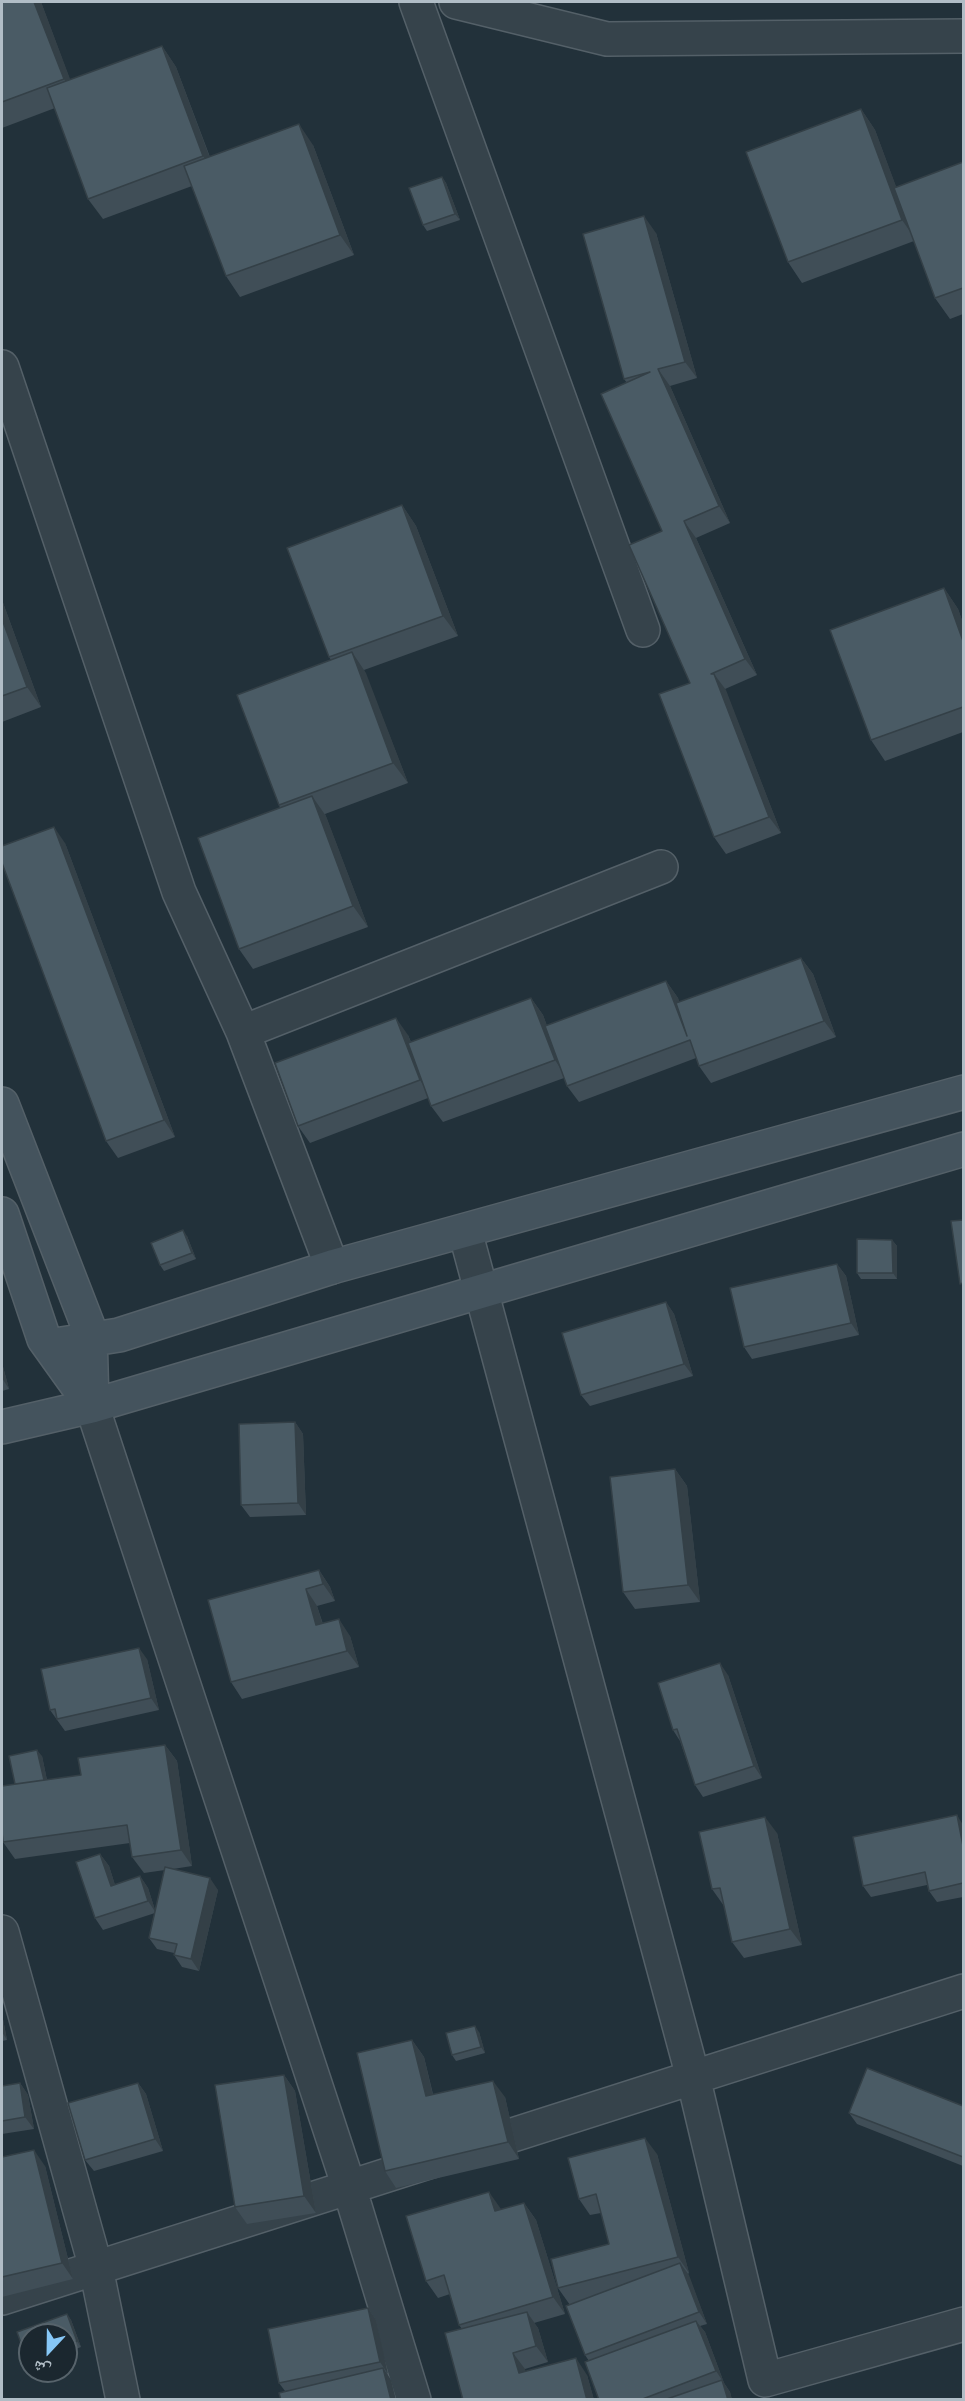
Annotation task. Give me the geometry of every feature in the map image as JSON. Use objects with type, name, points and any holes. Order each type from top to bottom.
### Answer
[{"type":"street","points":[[416,2],[643,630]]},
{"type":"street","points":[[456,2],[607,39],[963,36]]},
{"type":"street","points":[[2,367],[179,892],[243,1032],[332,1267]]},
{"type":"street","points":[[243,1032],[662,867]]},
{"type":"street","points":[[49,1346],[119,1335],[332,1267],[963,1092]]},
{"type":"street","points":[[2,1104],[90,1331],[92,1406],[349,2187],[414,2400]]},
{"type":"street","points":[[2,1426],[92,1406],[963,1149]]},
{"type":"street","points":[[2,1214],[44,1339],[92,1406]]},
{"type":"street","points":[[465,1231],[693,2078],[765,2380],[963,2324]]},
{"type":"street","points":[[2,1932],[96,2268],[123,2400]]},
{"type":"street","points":[[2,2298],[963,1991]]},
{"type":"building","points":[[2,2],[34,2],[64,79],[2,102]]},
{"type":"building","points":[[162,46],[203,156],[88,199],[47,88]]},
{"type":"building","points":[[861,109],[902,220],[788,262],[746,152]]},
{"type":"building","points":[[299,124],[340,235],[226,276],[184,166]]},
{"type":"building","points":[[963,162],[963,288],[935,298],[894,188]]},
{"type":"building","points":[[442,177],[455,214],[423,225],[409,188]]},
{"type":"building","points":[[644,216],[685,362],[658,369],[719,506],[684,521],[745,659],[711,674],[714,674],[769,817],[714,837],[659,694],[690,683],[629,545],[662,531],[601,394],[650,372],[624,379],[583,234]]},
{"type":"building","points":[[402,505],[443,616],[329,657],[287,548]]},
{"type":"building","points":[[944,588],[963,641],[963,707],[871,740],[830,630]]},
{"type":"building","points":[[2,619],[27,687],[2,696]]},
{"type":"building","points":[[352,652],[393,763],[279,805],[237,695]]},
{"type":"building","points":[[312,796],[353,906],[239,949],[198,838]]},
{"type":"building","points":[[54,827],[164,1120],[106,1141],[2,863],[2,846]]},
{"type":"building","points":[[801,958],[824,1021],[699,1066],[690,1040],[567,1086],[545,1026],[666,981],[687,1036],[676,1003]]},
{"type":"building","points":[[531,998],[555,1060],[431,1106],[408,1043]]},
{"type":"building","points":[[396,1018],[420,1080],[298,1126],[275,1063]]},
{"type":"building","points":[[963,1220],[963,1283],[960,1284],[951,1221]]},
{"type":"building","points":[[183,1230],[192,1253],[160,1265],[151,1243]]},
{"type":"building","points":[[857,1239],[892,1240],[893,1273],[857,1273]]},
{"type":"building","points":[[837,1264],[851,1323],[744,1347],[730,1288]]},
{"type":"building","points":[[666,1302],[684,1364],[581,1395],[562,1333]]},
{"type":"building","points":[[295,1422],[298,1503],[241,1505],[239,1424]]},
{"type":"building","points":[[675,1469],[688,1585],[623,1592],[610,1477]]},
{"type":"building","points":[[319,1570],[323,1584],[306,1589],[316,1625],[339,1619],[347,1651],[231,1682],[208,1600]]},
{"type":"building","points":[[139,1648],[151,1698],[57,1719],[55,1709],[50,1710],[41,1669]]},
{"type":"building","points":[[720,1663],[754,1766],[695,1785],[677,1729],[673,1730],[658,1683]]},
{"type":"building","points":[[165,1745],[181,1850],[132,1857],[127,1825],[3,1842],[2,1786],[81,1775],[78,1758]]},
{"type":"building","points":[[37,1750],[44,1780],[15,1784],[9,1756]]},
{"type":"building","points":[[957,1815],[963,1846],[963,1883],[929,1891],[925,1872],[863,1886],[853,1837]]},
{"type":"building","points":[[765,1817],[790,1929],[732,1942],[720,1888],[712,1889],[699,1832]]},
{"type":"building","points":[[100,1854],[111,1886],[140,1876],[148,1901],[95,1918],[76,1862]]},
{"type":"building","points":[[165,1867],[210,1878],[191,1959],[174,1955],[177,1944],[149,1938]]},
{"type":"building","points":[[475,2026],[481,2047],[452,2055],[446,2033]]},
{"type":"building","points":[[412,2040],[426,2096],[493,2081],[508,2142],[385,2171],[357,2053]]},
{"type":"building","points":[[867,2068],[963,2106],[963,2157],[849,2113]]},
{"type":"building","points":[[284,2075],[304,2196],[235,2207],[215,2085]]},
{"type":"building","points":[[20,2083],[25,2117],[2,2121],[2,2086]]},
{"type":"building","points":[[138,2083],[155,2139],[85,2160],[68,2103]]},
{"type":"building","points":[[645,2138],[678,2257],[558,2288],[551,2259],[609,2244],[596,2194],[579,2199],[568,2158]]},
{"type":"building","points":[[34,2150],[62,2263],[2,2277],[2,2157]]},
{"type":"building","points":[[489,2192],[495,2211],[524,2203],[553,2297],[459,2325],[444,2275],[426,2281],[406,2216]]},
{"type":"building","points":[[680,2263],[699,2312],[585,2355],[566,2306]]},
{"type":"building","points":[[368,2308],[380,2362],[279,2383],[268,2329]]},
{"type":"building","points":[[527,2312],[536,2346],[513,2353],[519,2373],[576,2358],[587,2400],[463,2400],[445,2333]]},
{"type":"building","points":[[67,2314],[70,2323],[42,2323]]},
{"type":"building","points":[[696,2321],[716,2371],[640,2400],[599,2400],[585,2362]]},
{"type":"building","points":[[383,2368],[391,2400],[281,2400],[279,2393]]},
{"type":"building","points":[[722,2380],[728,2400],[664,2400]]}]
